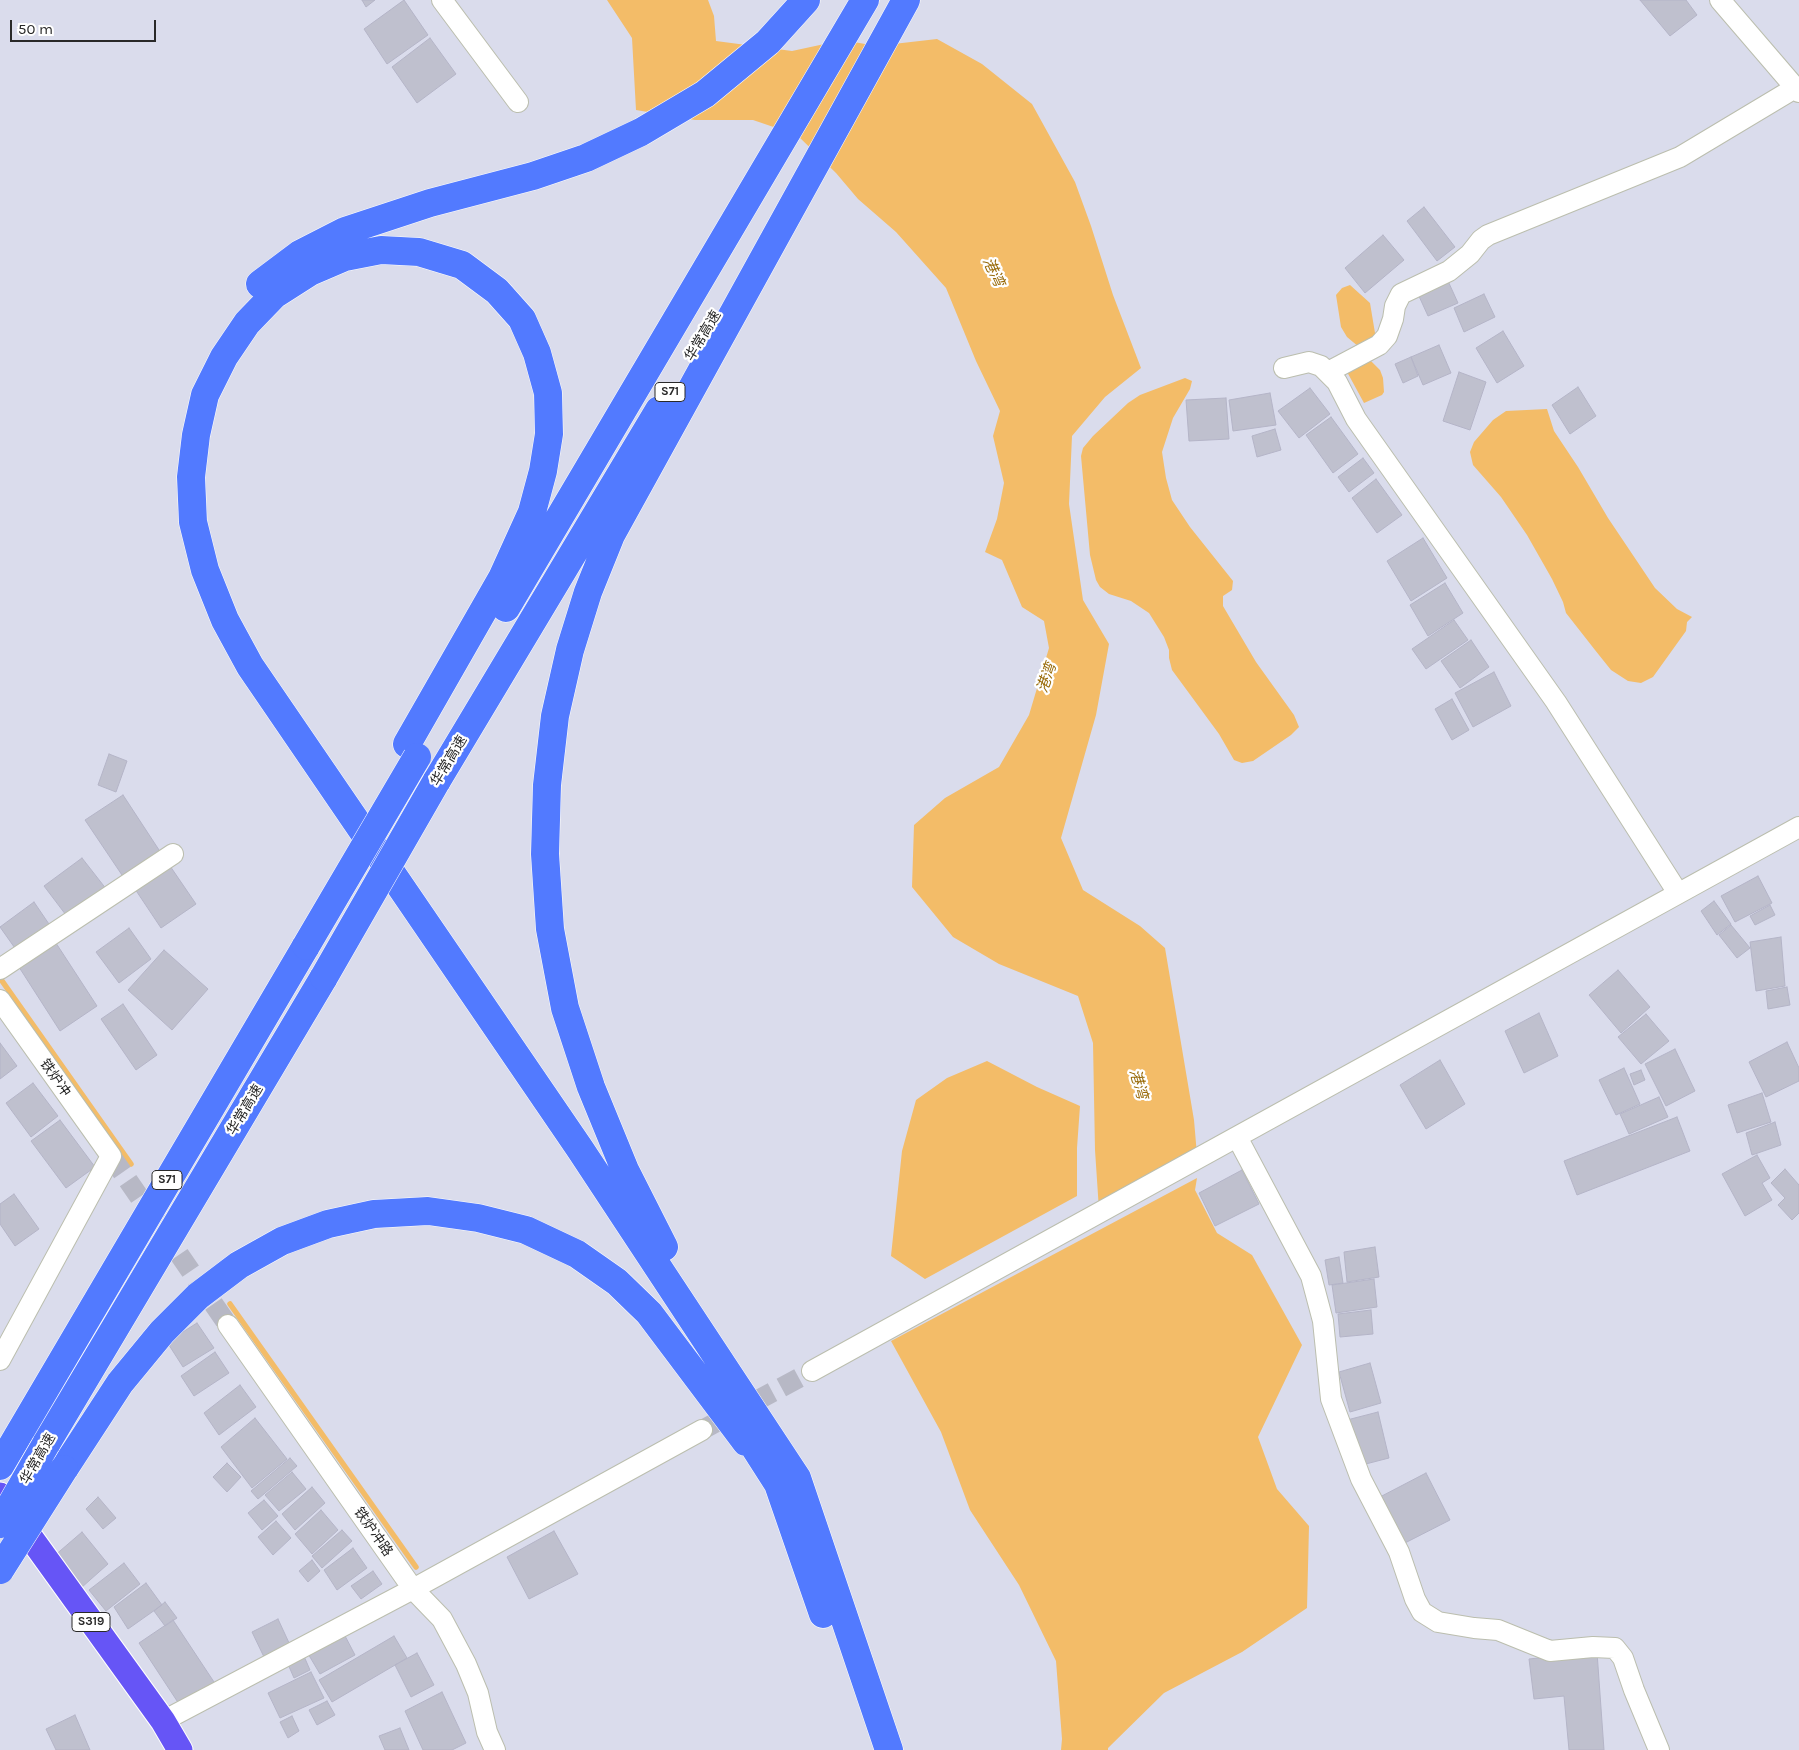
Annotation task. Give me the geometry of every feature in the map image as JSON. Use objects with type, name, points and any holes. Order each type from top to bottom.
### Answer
[{"type":"highway","points":[[787,1481],[686,1337],[235,670],[206,618],[186,566],[177,518],[175,468],[184,412],[202,364],[228,320],[261,284],[300,254],[345,231],[430,203],[533,176],[586,158],[641,132],[705,94],[768,42],[806,0]]},
{"type":"highway","name":"S71","points":[[0,1466],[167,1179],[236,1040],[301,939],[412,750],[865,0]]},
{"type":"highway","name":"华常高速","points":[[0,1524],[324,977],[436,782],[902,0]]},
{"type":"highway","points":[[889,1750],[787,1481],[656,1234],[625,1170],[590,1087],[565,1008],[550,929],[545,854],[547,785],[555,716],[570,650],[588,592],[611,536],[906,0]]},
{"type":"highway","points":[[412,750],[502,578],[532,512],[543,471],[549,434],[548,393],[537,353],[522,319],[497,291],[462,265],[419,252],[381,250],[345,257],[310,272],[274,295],[247,323],[224,357],[205,395],[196,435],[191,477],[193,522],[205,570],[225,620],[250,666],[586,1157],[787,1481],[872,1750]]},
{"type":"highway","points":[[0,1570],[120,1383],[162,1332],[198,1296],[239,1266],[282,1241],[328,1224],[374,1214],[428,1211],[478,1218],[526,1230],[577,1254],[617,1282],[649,1313],[787,1481]]},
{"type":"main road","name":"S319","points":[[0,1495],[163,1721],[180,1750]]},
{"type":"street","points":[[442,0],[518,102]]},
{"type":"street","points":[[1328,372],[1379,346],[1387,336],[1395,306],[1402,294],[1450,271],[1470,254],[1480,240],[1488,235],[1680,157],[1797,90],[1720,0]]},
{"type":"street","points":[[1284,368],[1309,362],[1321,366],[1337,382],[1356,419],[1556,702],[1678,893]]},
{"type":"street","points":[[812,1371],[1799,827]]},
{"type":"street","points":[[3,967],[173,854]]},
{"type":"street","name":"铁炉冲","points":[[0,1000],[111,1156],[0,1360]]},
{"type":"street","points":[[1236,1137],[1311,1276],[1323,1321],[1331,1399],[1361,1479],[1399,1552],[1415,1598],[1422,1612],[1438,1622],[1498,1630],[1550,1651],[1593,1647],[1615,1648],[1623,1658],[1659,1750]]},
{"type":"street","name":"铁炉冲路","points":[[228,1325],[413,1589],[442,1619],[466,1664],[478,1694],[487,1732],[495,1750]]},
{"type":"street","points":[[163,1721],[413,1589],[702,1430]]},
{"type":"water","name":"港湾","points":[[607,0],[708,0],[714,16],[716,41],[792,51],[843,40],[876,46],[937,39],[982,64],[1032,104],[1075,182],[1113,295],[1141,368],[1105,397],[1072,436],[1069,504],[1083,600],[1109,644],[1096,715],[1061,838],[1083,890],[1140,926],[1165,948],[1194,1120],[1197,1155],[1099,1210],[1095,1150],[1093,1043],[1078,996],[999,964],[953,937],[912,887],[914,825],[945,798],[999,767],[1029,715],[1049,648],[1044,621],[1022,607],[1002,560],[985,552],[997,519],[1004,483],[993,436],[1000,411],[976,361],[946,288],[896,232],[858,199],[836,173],[797,135],[753,120],[695,120],[636,110],[632,38]]},
{"type":"water","points":[[1350,285],[1370,303],[1375,333],[1375,346],[1359,347],[1347,337],[1341,327],[1336,295],[1342,288]]},
{"type":"water","points":[[1371,361],[1380,370],[1383,378],[1384,392],[1382,395],[1364,403],[1346,370]]},
{"type":"water","points":[[1185,378],[1192,381],[1190,389],[1173,418],[1162,452],[1172,500],[1190,527],[1233,581],[1232,590],[1223,596],[1223,606],[1256,662],[1294,715],[1299,727],[1291,735],[1253,761],[1242,763],[1234,760],[1219,734],[1172,670],[1169,650],[1164,637],[1149,613],[1131,601],[1109,594],[1100,587],[1096,580],[1090,555],[1081,456],[1083,448],[1128,403],[1140,395]]},
{"type":"water","points":[[1547,409],[1554,431],[1608,518],[1655,588],[1677,609],[1692,617],[1687,622],[1686,631],[1653,677],[1641,683],[1628,681],[1611,670],[1566,613],[1552,579],[1527,535],[1501,497],[1473,465],[1470,452],[1474,442],[1493,420],[1506,411]]},
{"type":"water","points":[[987,1061],[1037,1087],[1080,1106],[1077,1148],[1077,1196],[925,1279],[891,1256],[902,1151],[916,1100],[947,1078]]},
{"type":"water","points":[[1197,1178],[1195,1190],[1217,1233],[1252,1255],[1302,1345],[1258,1437],[1277,1489],[1309,1526],[1307,1608],[1242,1652],[1164,1693],[1108,1750],[1061,1750],[1062,1739],[1056,1661],[1019,1585],[970,1510],[941,1432],[891,1341]]},
{"type":"building","points":[[362,0],[375,0],[366,7]]},
{"type":"building","points":[[404,0],[428,35],[387,64],[364,29]]},
{"type":"building","points":[[1640,0],[1686,0],[1697,15],[1670,36]]},
{"type":"building","points":[[430,38],[456,74],[417,103],[392,67]]},
{"type":"building","points":[[1424,207],[1455,247],[1437,261],[1407,221]]},
{"type":"building","points":[[1383,235],[1404,260],[1365,293],[1345,268]]},
{"type":"building","points":[[1448,281],[1458,303],[1428,316],[1418,294]]},
{"type":"building","points":[[1484,294],[1495,317],[1464,332],[1454,308]]},
{"type":"building","points":[[1503,331],[1524,366],[1497,383],[1476,348]]},
{"type":"building","points":[[1439,345],[1451,373],[1423,385],[1411,357]]},
{"type":"building","points":[[1411,357],[1418,376],[1403,383],[1395,364]]},
{"type":"building","points":[[1459,372],[1486,382],[1470,430],[1443,421]]},
{"type":"building","points":[[1578,387],[1596,416],[1570,434],[1552,405]]},
{"type":"building","points":[[1310,388],[1330,414],[1299,438],[1278,411]]},
{"type":"building","points":[[1270,393],[1276,425],[1233,431],[1229,400]]},
{"type":"building","points":[[1226,398],[1229,439],[1189,441],[1186,400]]},
{"type":"building","points":[[1331,417],[1358,454],[1333,473],[1306,435]]},
{"type":"building","points":[[1275,429],[1281,450],[1257,457],[1252,436]]},
{"type":"building","points":[[1363,458],[1374,473],[1349,492],[1338,477]]},
{"type":"building","points":[[1376,479],[1402,515],[1377,533],[1352,498]]},
{"type":"building","points":[[1423,538],[1447,578],[1411,601],[1387,561]]},
{"type":"building","points":[[1445,583],[1463,613],[1428,636],[1410,605]]},
{"type":"building","points":[[1454,620],[1468,640],[1426,669],[1412,649]]},
{"type":"building","points":[[1471,640],[1489,667],[1460,688],[1441,661]]},
{"type":"building","points":[[1494,672],[1511,706],[1473,727],[1455,693]]},
{"type":"building","points":[[1452,699],[1469,730],[1452,740],[1435,709]]},
{"type":"building","points":[[109,754],[127,761],[116,792],[98,785]]},
{"type":"building","points":[[123,795],[161,853],[124,878],[85,820]]},
{"type":"building","points":[[82,858],[107,890],[69,919],[44,886]]},
{"type":"building","points":[[168,863],[196,904],[161,928],[133,886]]},
{"type":"building","points":[[1758,876],[1772,903],[1735,922],[1721,896]]},
{"type":"building","points":[[1714,901],[1731,924],[1717,935],[1701,911]]},
{"type":"building","points":[[34,902],[51,927],[17,951],[0,927]]},
{"type":"building","points":[[1770,905],[1775,915],[1755,925],[1750,916]]},
{"type":"building","points":[[1731,925],[1750,948],[1737,958],[1719,935]]},
{"type":"building","points":[[129,928],[151,959],[119,983],[96,952]]},
{"type":"building","points":[[1781,937],[1785,986],[1756,991],[1750,942]]},
{"type":"building","points":[[54,940],[97,1006],[60,1031],[17,964]]},
{"type":"building","points":[[164,950],[208,989],[172,1030],[128,990]]},
{"type":"building","points":[[1618,970],[1650,1007],[1621,1033],[1589,995]]},
{"type":"building","points":[[1787,987],[1790,1005],[1768,1009],[1766,991]]},
{"type":"building","points":[[123,1004],[157,1055],[136,1070],[101,1019]]},
{"type":"building","points":[[1539,1013],[1558,1056],[1524,1073],[1505,1031]]},
{"type":"building","points":[[1646,1014],[1669,1041],[1641,1064],[1618,1037]]},
{"type":"building","points":[[1787,1042],[1799,1068],[1799,1081],[1766,1097],[1749,1062]]},
{"type":"building","points":[[0,1043],[17,1066],[0,1079]]},
{"type":"building","points":[[1675,1049],[1695,1091],[1666,1106],[1645,1064]]},
{"type":"building","points":[[1440,1060],[1465,1104],[1426,1129],[1400,1085]]},
{"type":"building","points":[[1624,1068],[1640,1104],[1616,1115],[1599,1080]]},
{"type":"building","points":[[1641,1070],[1645,1080],[1634,1085],[1630,1074]]},
{"type":"building","points":[[33,1083],[58,1116],[31,1137],[6,1103]]},
{"type":"building","points":[[1762,1093],[1771,1122],[1737,1133],[1728,1105]]},
{"type":"building","points":[[1659,1097],[1668,1117],[1629,1134],[1620,1114]]},
{"type":"building","points":[[1677,1117],[1690,1151],[1577,1195],[1564,1161]]},
{"type":"building","points":[[60,1120],[95,1167],[66,1188],[31,1141]]},
{"type":"building","points":[[1775,1122],[1781,1145],[1752,1155],[1746,1133]]},
{"type":"building","points":[[1757,1155],[1770,1178],[1762,1183],[1772,1200],[1745,1216],[1722,1174]]},
{"type":"building","points":[[1785,1169],[1799,1185],[1799,1213],[1792,1220],[1778,1205],[1785,1198],[1771,1183]]},
{"type":"building","points":[[1242,1170],[1259,1204],[1215,1226],[1199,1193]]},
{"type":"building","points":[[14,1194],[39,1229],[15,1246],[0,1224],[0,1204]]},
{"type":"building","points":[[1375,1247],[1379,1277],[1347,1282],[1344,1252]]},
{"type":"building","points":[[1339,1257],[1343,1283],[1329,1285],[1325,1260]]},
{"type":"building","points":[[1374,1279],[1377,1307],[1336,1313],[1332,1285]]},
{"type":"building","points":[[1371,1310],[1373,1334],[1340,1337],[1338,1314]]},
{"type":"building","points":[[197,1323],[214,1348],[183,1367],[167,1342]]},
{"type":"building","points":[[215,1352],[229,1373],[194,1396],[181,1376]]},
{"type":"building","points":[[1370,1363],[1381,1403],[1350,1412],[1339,1372]]},
{"type":"building","points":[[240,1385],[256,1407],[219,1435],[204,1413]]},
{"type":"building","points":[[1378,1412],[1389,1458],[1358,1466],[1347,1420]]},
{"type":"building","points":[[255,1418],[287,1459],[252,1488],[221,1447]]},
{"type":"building","points":[[290,1458],[297,1466],[258,1499],[251,1491]]},
{"type":"building","points":[[227,1463],[241,1477],[227,1492],[213,1477]]},
{"type":"building","points":[[292,1472],[306,1489],[279,1511],[265,1495]]},
{"type":"building","points":[[1426,1473],[1450,1520],[1401,1545],[1378,1498]]},
{"type":"building","points":[[312,1487],[325,1503],[295,1530],[282,1514]]},
{"type":"building","points":[[98,1497],[116,1518],[103,1529],[86,1509]]},
{"type":"building","points":[[264,1500],[278,1516],[262,1530],[248,1513]]},
{"type":"building","points":[[321,1510],[338,1530],[312,1554],[295,1534]]},
{"type":"building","points":[[276,1521],[291,1538],[273,1555],[258,1537]]},
{"type":"building","points":[[342,1530],[352,1541],[322,1568],[312,1556]]},
{"type":"building","points":[[554,1531],[578,1574],[529,1599],[507,1557]]},
{"type":"building","points":[[82,1532],[108,1564],[81,1588],[53,1557]]},
{"type":"building","points":[[353,1548],[367,1568],[337,1590],[324,1570]]},
{"type":"building","points":[[312,1560],[320,1571],[308,1582],[299,1571]]},
{"type":"building","points":[[124,1563],[140,1584],[106,1611],[89,1590]]},
{"type":"building","points":[[373,1571],[382,1584],[361,1599],[351,1586]]},
{"type":"building","points":[[146,1583],[162,1605],[128,1629],[114,1607]]},
{"type":"building","points":[[165,1602],[177,1618],[165,1626],[154,1611]]},
{"type":"building","points":[[278,1619],[290,1645],[264,1657],[252,1632]]},
{"type":"building","points":[[173,1620],[216,1685],[181,1707],[139,1643]]},
{"type":"building","points":[[343,1632],[355,1655],[320,1674],[307,1652]]},
{"type":"building","points":[[394,1636],[407,1658],[332,1702],[319,1680]]},
{"type":"building","points":[[1597,1652],[1604,1750],[1569,1750],[1564,1696],[1534,1699],[1529,1659]]},
{"type":"building","points":[[417,1653],[434,1685],[411,1697],[395,1665]]},
{"type":"building","points":[[303,1654],[310,1670],[294,1678],[287,1662]]},
{"type":"building","points":[[311,1672],[324,1698],[280,1718],[268,1693]]},
{"type":"building","points":[[442,1692],[466,1743],[452,1750],[423,1750],[405,1711]]},
{"type":"building","points":[[327,1701],[335,1715],[317,1725],[309,1710]]},
{"type":"building","points":[[75,1715],[90,1750],[56,1750],[46,1729]]},
{"type":"building","points":[[292,1716],[299,1731],[288,1738],[280,1722]]},
{"type":"building","points":[[400,1728],[409,1750],[385,1750],[379,1736]]},
{"type":"waterway","points":[[0,978],[131,1164]]},
{"type":"waterway","points":[[230,1304],[416,1567]]},
{"type":"tunnel","points":[[111,1156],[228,1325]]},
{"type":"tunnel","points":[[702,1430],[812,1371]]}]
